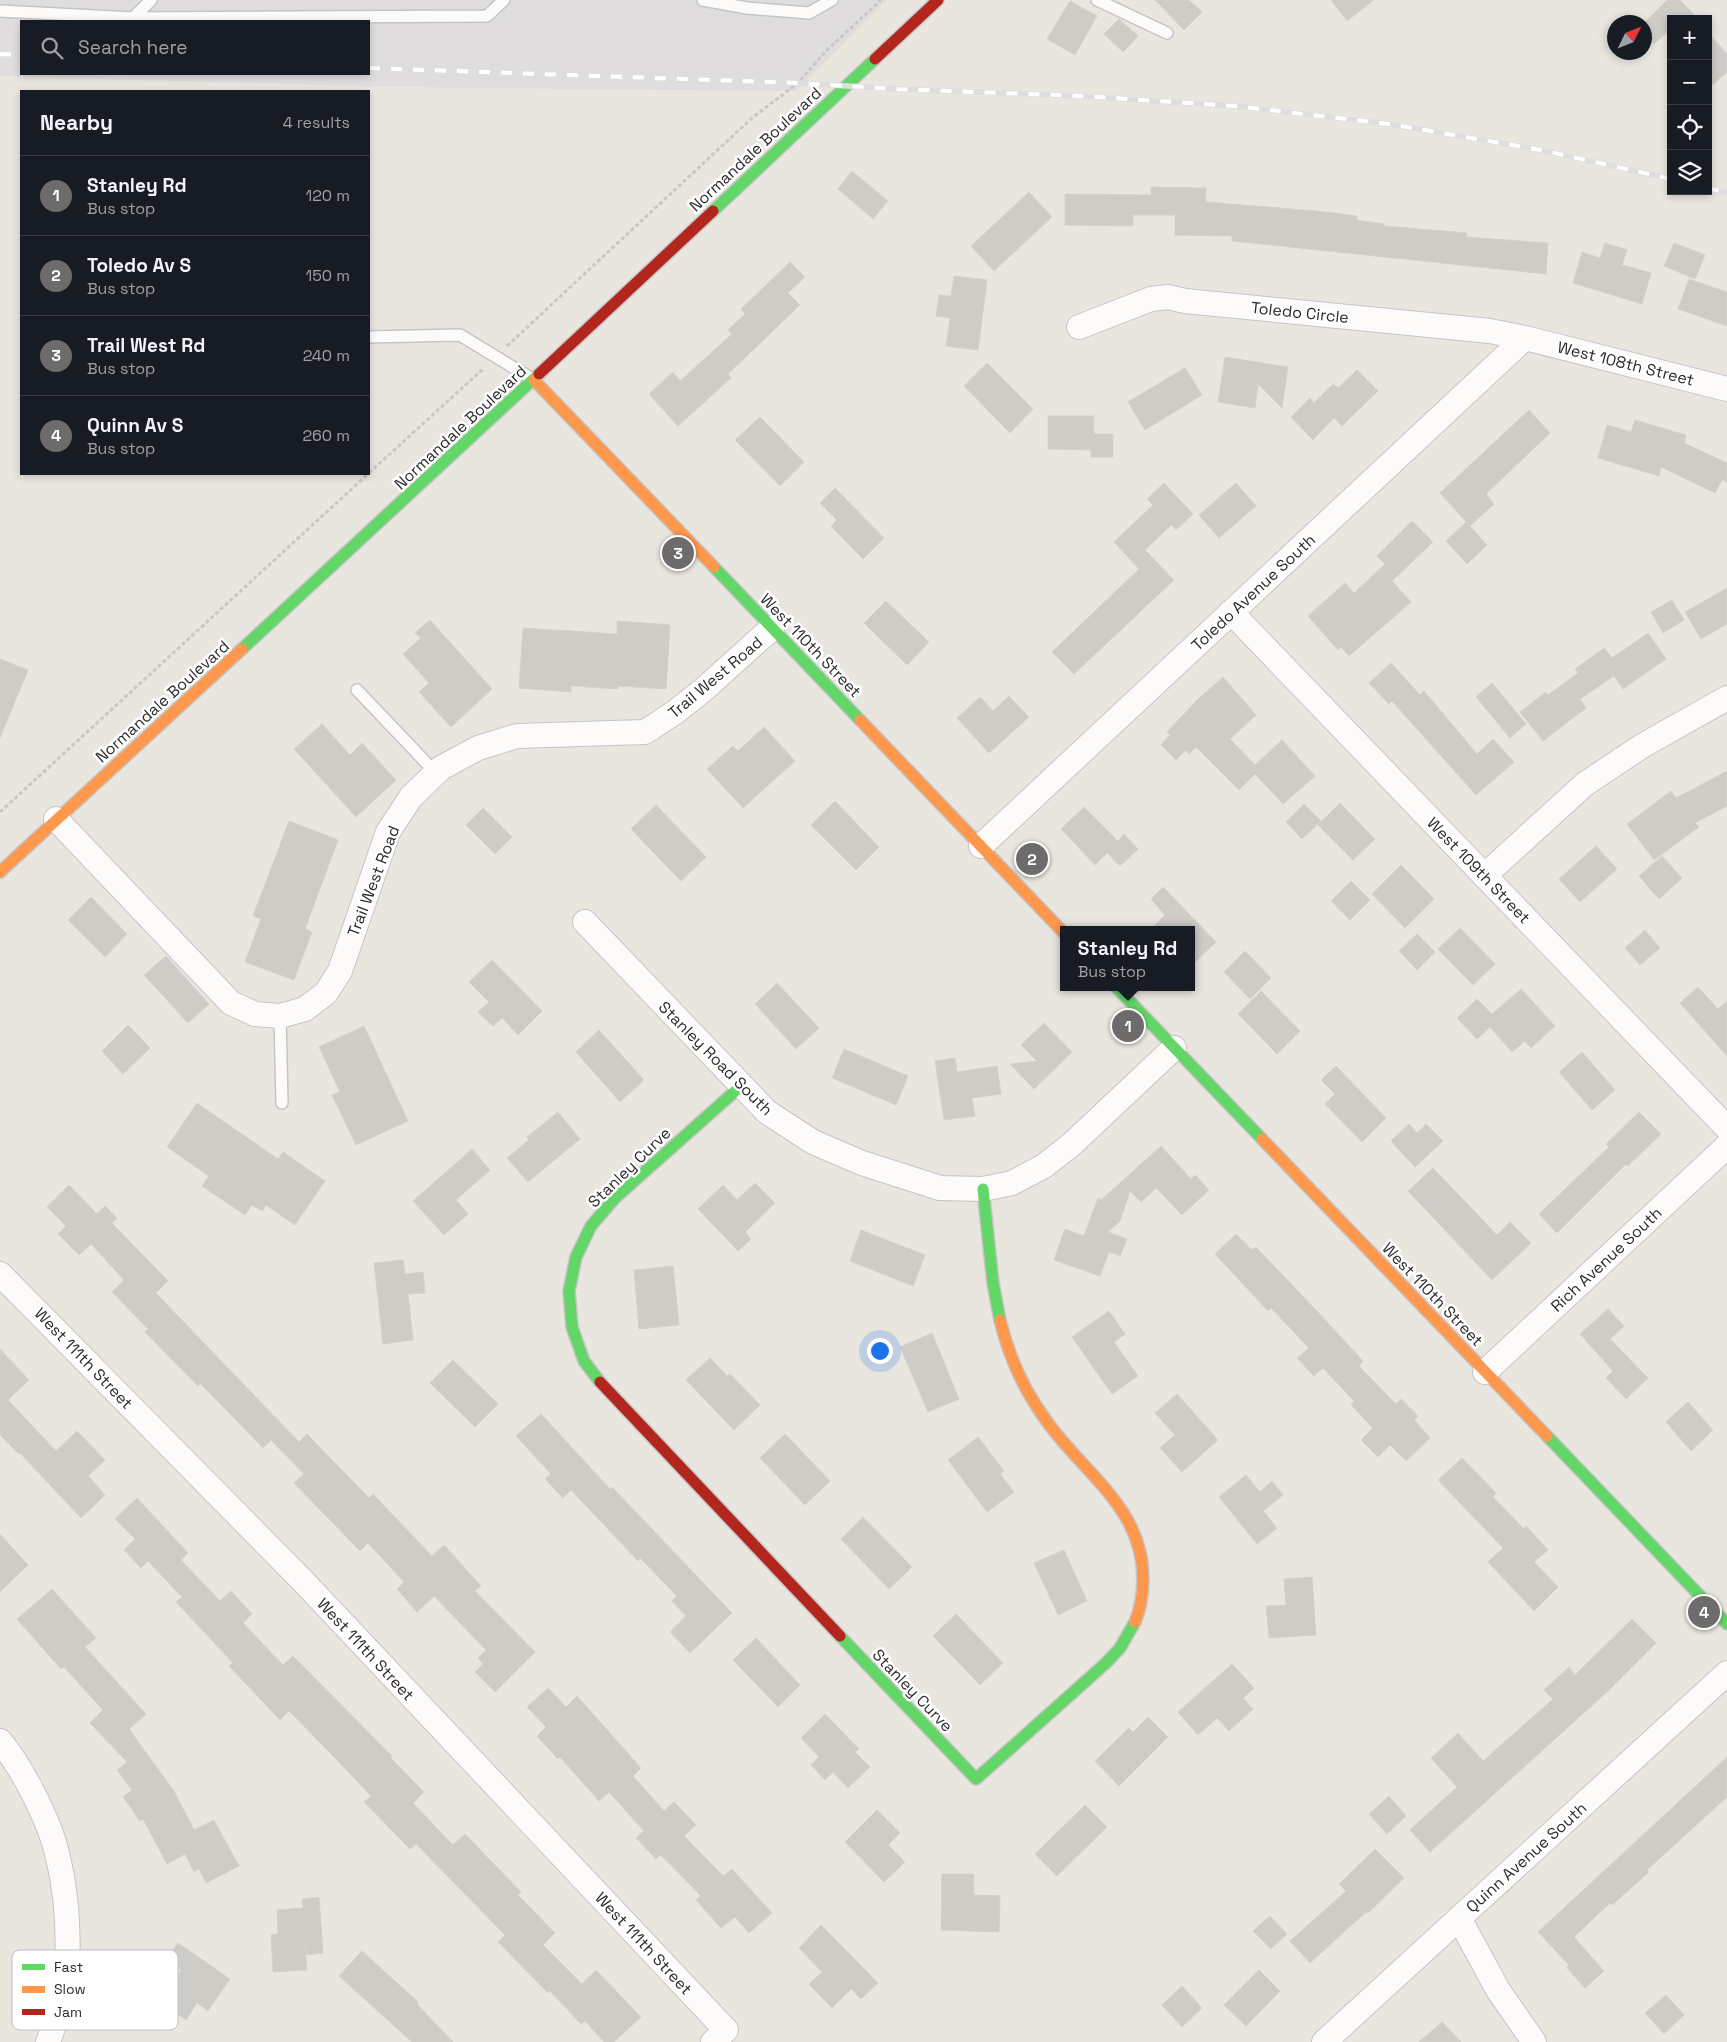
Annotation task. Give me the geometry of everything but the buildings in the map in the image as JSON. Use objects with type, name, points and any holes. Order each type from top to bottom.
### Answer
[{"type":"street","name":"Normandale Boulevard","points":[[0,872],[534,380],[935,1]]},
{"type":"street","name":"Toledo Circle","points":[[1079,327],[1151,299],[1168,297],[1490,331],[1526,338]]},
{"type":"street","name":"West 108th Street","points":[[1526,338],[1727,389]]},
{"type":"street","name":"Toledo Avenue South","points":[[981,846],[1526,338]]},
{"type":"street","name":"West 110th Street","points":[[534,380],[1060,929]]},
{"type":"street","name":"West 109th Street","points":[[1231,612],[1727,1128]]},
{"type":"street","name":"Trail West Road","points":[[56,819],[231,1003],[255,1014],[280,1016],[305,1009],[326,993],[340,971],[388,832],[411,796],[441,768],[478,748],[517,736],[645,732],[674,713],[702,691],[772,628]]},
{"type":"street","points":[[1484,876],[1586,784],[1642,746],[1727,698]]},
{"type":"street","name":"Stanley Road South","points":[[585,922],[767,1112],[813,1142],[862,1163],[940,1188],[983,1189],[1012,1182],[1044,1166],[1072,1144],[1174,1048]]},
{"type":"street","name":"West 110th Street","points":[[1120,991],[1727,1624]]},
{"type":"street","name":"Stanley Curve","points":[[741,1086],[615,1198],[591,1226],[576,1257],[568,1292],[572,1327],[575,1336],[584,1361],[605,1389],[976,1779],[1107,1663],[1126,1639],[1140,1612],[1144,1581],[1141,1550],[1130,1522],[1046,1420],[1018,1374],[1002,1332],[994,1288],[983,1189]]},
{"type":"street","name":"Rich Avenue South","points":[[1485,1372],[1727,1146]]},
{"type":"street","name":"West 111th Street","points":[[0,1274],[302,1580],[719,2036]]},
{"type":"street","name":"Quinn Avenue South","points":[[1324,2042],[1727,1673]]},
{"type":"street","points":[[0,1741],[7,1748],[36,1799],[57,1852],[66,1911],[67,1950]]},
{"type":"street","points":[[1459,1918],[1498,1990],[1534,2042]]},
{"type":"street","points":[[48,2042],[52,2030]]},
{"type":"lane","points":[[133,18],[151,0]]},
{"type":"lane","points":[[0,11],[133,18],[486,16],[504,0]]},
{"type":"lane","points":[[703,0],[747,8],[809,13],[832,0]]},
{"type":"lane","points":[[1097,0],[1168,33]]},
{"type":"lane","points":[[370,337],[460,335],[534,380]]},
{"type":"lane","points":[[357,690],[436,773]]},
{"type":"lane","points":[[280,1016],[282,1103]]},
{"type":"path","points":[[370,471],[497,356],[752,118],[798,83],[827,50],[881,0]]},
{"type":"path","points":[[0,812],[366,475]]},
{"type":"shaded area","points":[[0,0],[887,0],[796,91],[390,87],[0,76]]},
{"type":"railway","points":[[0,54],[20,55]]},
{"type":"railway","points":[[370,68],[798,83],[1081,96],[1235,106],[1389,124],[1541,150],[1667,178]]},
{"type":"railway","points":[[1712,189],[1727,193]]},
{"type":"traffic: fast","points":[[713,211],[875,59]]},
{"type":"traffic: fast","points":[[242,649],[539,374]]},
{"type":"traffic: fast","points":[[714,567],[860,720]]},
{"type":"traffic: fast","points":[[1120,991],[1262,1139]]},
{"type":"traffic: fast","points":[[600,1382],[584,1361],[572,1327],[569,1291],[576,1257],[591,1226],[615,1198],[741,1086]]},
{"type":"traffic: fast","points":[[983,1189],[993,1283],[1000,1320]]},
{"type":"traffic: fast","points":[[1547,1436],[1727,1624]]},
{"type":"traffic: fast","points":[[840,1636],[976,1779],[1106,1663],[1120,1648],[1135,1622]]},
{"type":"traffic: slow","points":[[534,380],[714,567]]},
{"type":"traffic: slow","points":[[0,872],[242,649]]},
{"type":"traffic: slow","points":[[860,720],[1060,929]]},
{"type":"traffic: slow","points":[[1262,1139],[1547,1436]]},
{"type":"traffic: slow","points":[[1000,1320],[1013,1361],[1032,1399],[1048,1423],[1123,1512],[1133,1532],[1140,1554],[1143,1578],[1143,1589],[1135,1622]]},
{"type":"traffic: jam","points":[[875,59],[938,0]]},
{"type":"traffic: jam","points":[[539,374],[713,211]]},
{"type":"traffic: jam","points":[[600,1382],[840,1636]]},
{"type":"place","name":"Trail West Rd","points":[[678,553]]},
{"type":"place","name":"Toledo Av S","points":[[1032,859]]},
{"type":"place","name":"Stanley Rd","points":[[1128,1026]]},
{"type":"place","name":"Quinn Av S","points":[[1704,1612]]}]
